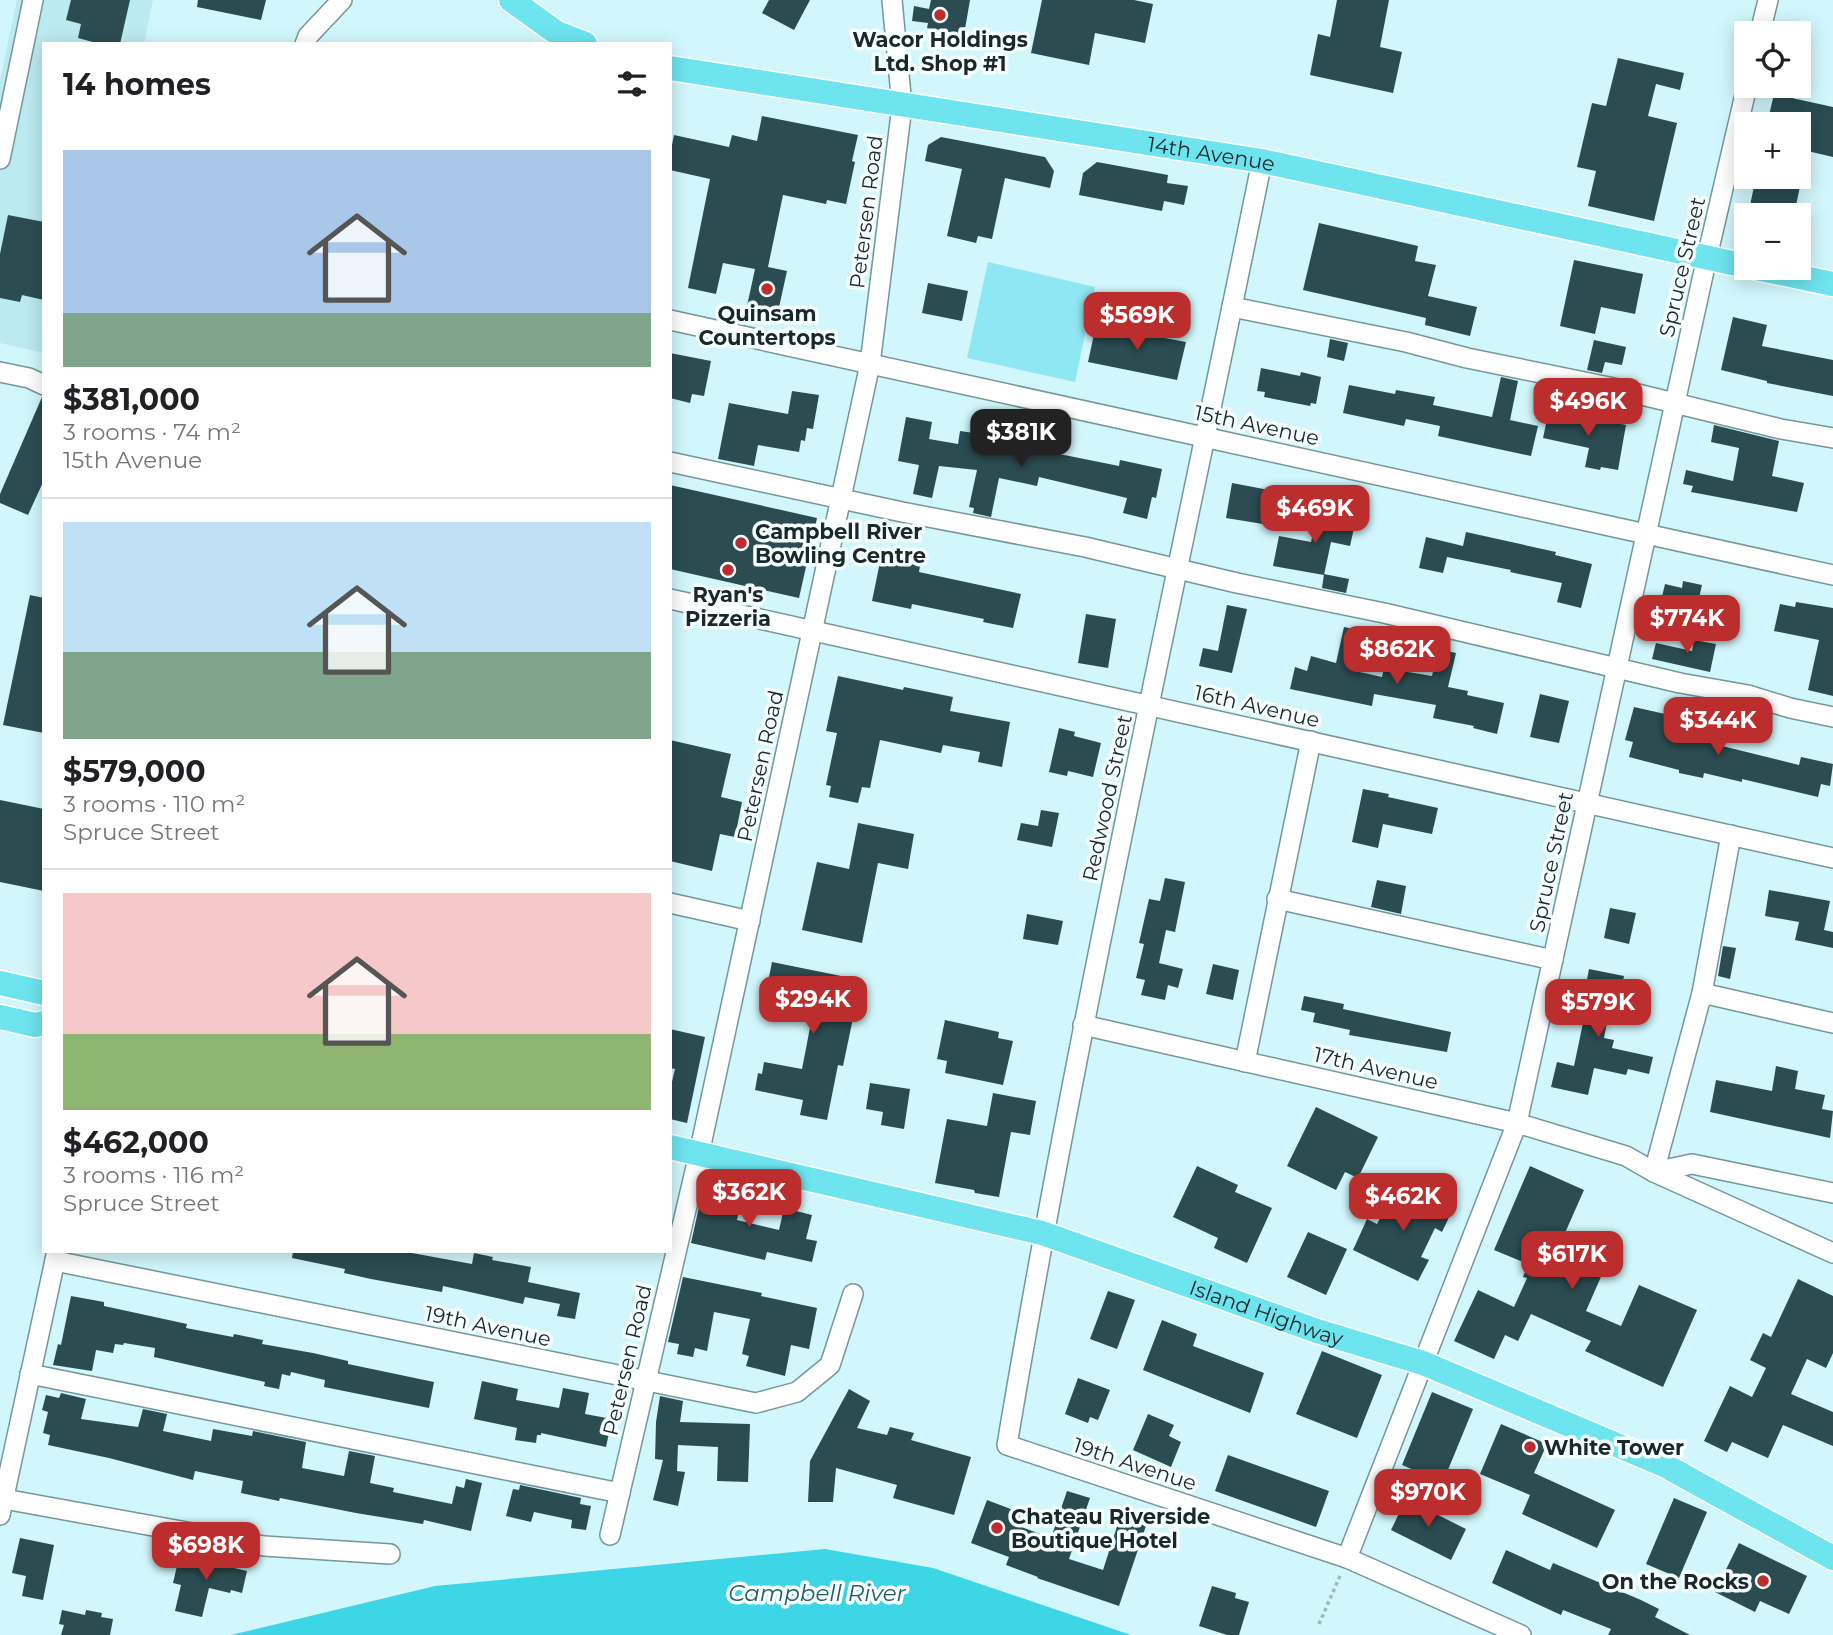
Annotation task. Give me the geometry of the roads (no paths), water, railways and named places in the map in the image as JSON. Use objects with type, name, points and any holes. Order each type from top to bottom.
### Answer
[{"type":"main road","points":[[511,0],[557,33],[579,42]]},
{"type":"main road","name":"14th Avenue","points":[[672,68],[1262,161],[1734,263]]},
{"type":"main road","points":[[1811,279],[1833,284]]},
{"type":"main road","points":[[0,983],[42,993]]},
{"type":"main road","points":[[0,1017],[35,1025],[42,1023]]},
{"type":"main road","name":"Island Highway","points":[[672,1147],[1042,1233],[1317,1331],[1423,1363],[1664,1465],[1833,1558]]},
{"type":"street","points":[[0,159],[33,0]]},
{"type":"street","name":"Petersen Road","points":[[610,1535],[699,1154],[870,364],[902,106],[892,0]]},
{"type":"street","points":[[1763,21],[1768,0]]},
{"type":"street","points":[[305,42],[330,4]]},
{"type":"street","name":"Spruce Street","points":[[1347,1558],[1517,1123],[1744,98]]},
{"type":"street","name":"Redwood Street","points":[[1007,1445],[1042,1233],[1083,1025],[1262,161]]},
{"type":"street","points":[[1232,307],[1406,342],[1781,429],[1833,438]]},
{"type":"street","name":"15th Avenue","points":[[672,320],[1833,575]]},
{"type":"street","points":[[0,372],[29,378],[42,384]]},
{"type":"street","points":[[672,462],[1085,547],[1178,570],[1451,628],[1617,669],[1748,695],[1833,717]]},
{"type":"street","name":"16th Avenue","points":[[672,599],[1833,858]]},
{"type":"street","points":[[1245,1062],[1311,741]]},
{"type":"street","points":[[1731,835],[1702,993],[1654,1172],[1692,1164],[1833,1193]]},
{"type":"street","points":[[1277,899],[1553,960]]},
{"type":"street","points":[[672,903],[750,921]]},
{"type":"street","points":[[1702,993],[1833,1023]]},
{"type":"street","name":"17th Avenue","points":[[1083,1025],[1517,1123],[1626,1156],[1654,1172],[1833,1253]]},
{"type":"street","points":[[56,1256],[2,1507],[264,1546],[390,1554]]},
{"type":"street","name":"19th Avenue","points":[[56,1256],[756,1403],[797,1392],[830,1365],[853,1294]]},
{"type":"street","points":[[30,1374],[620,1493]]},
{"type":"street","name":"19th Avenue","points":[[1007,1445],[1347,1558],[1521,1635]]},
{"type":"water","name":"Campbell River","points":[[825,1549],[933,1568],[1131,1635],[231,1635],[435,1586]]},
{"type":"place","name":"Wacor Holdings Ltd. Shop #1","points":[[940,15]]},
{"type":"place","name":"Quinsam Countertops","points":[[767,289]]},
{"type":"place","name":"Campbell River Bowling Centre","points":[[741,543]]},
{"type":"place","name":"Ryan's Pizzeria","points":[[728,570]]},
{"type":"place","name":"White Tower","points":[[1530,1447]]},
{"type":"place","name":"Chateau Riverside Boutique Hotel","points":[[997,1528]]},
{"type":"place","name":"On the Rocks","points":[[1763,1581]]}]
